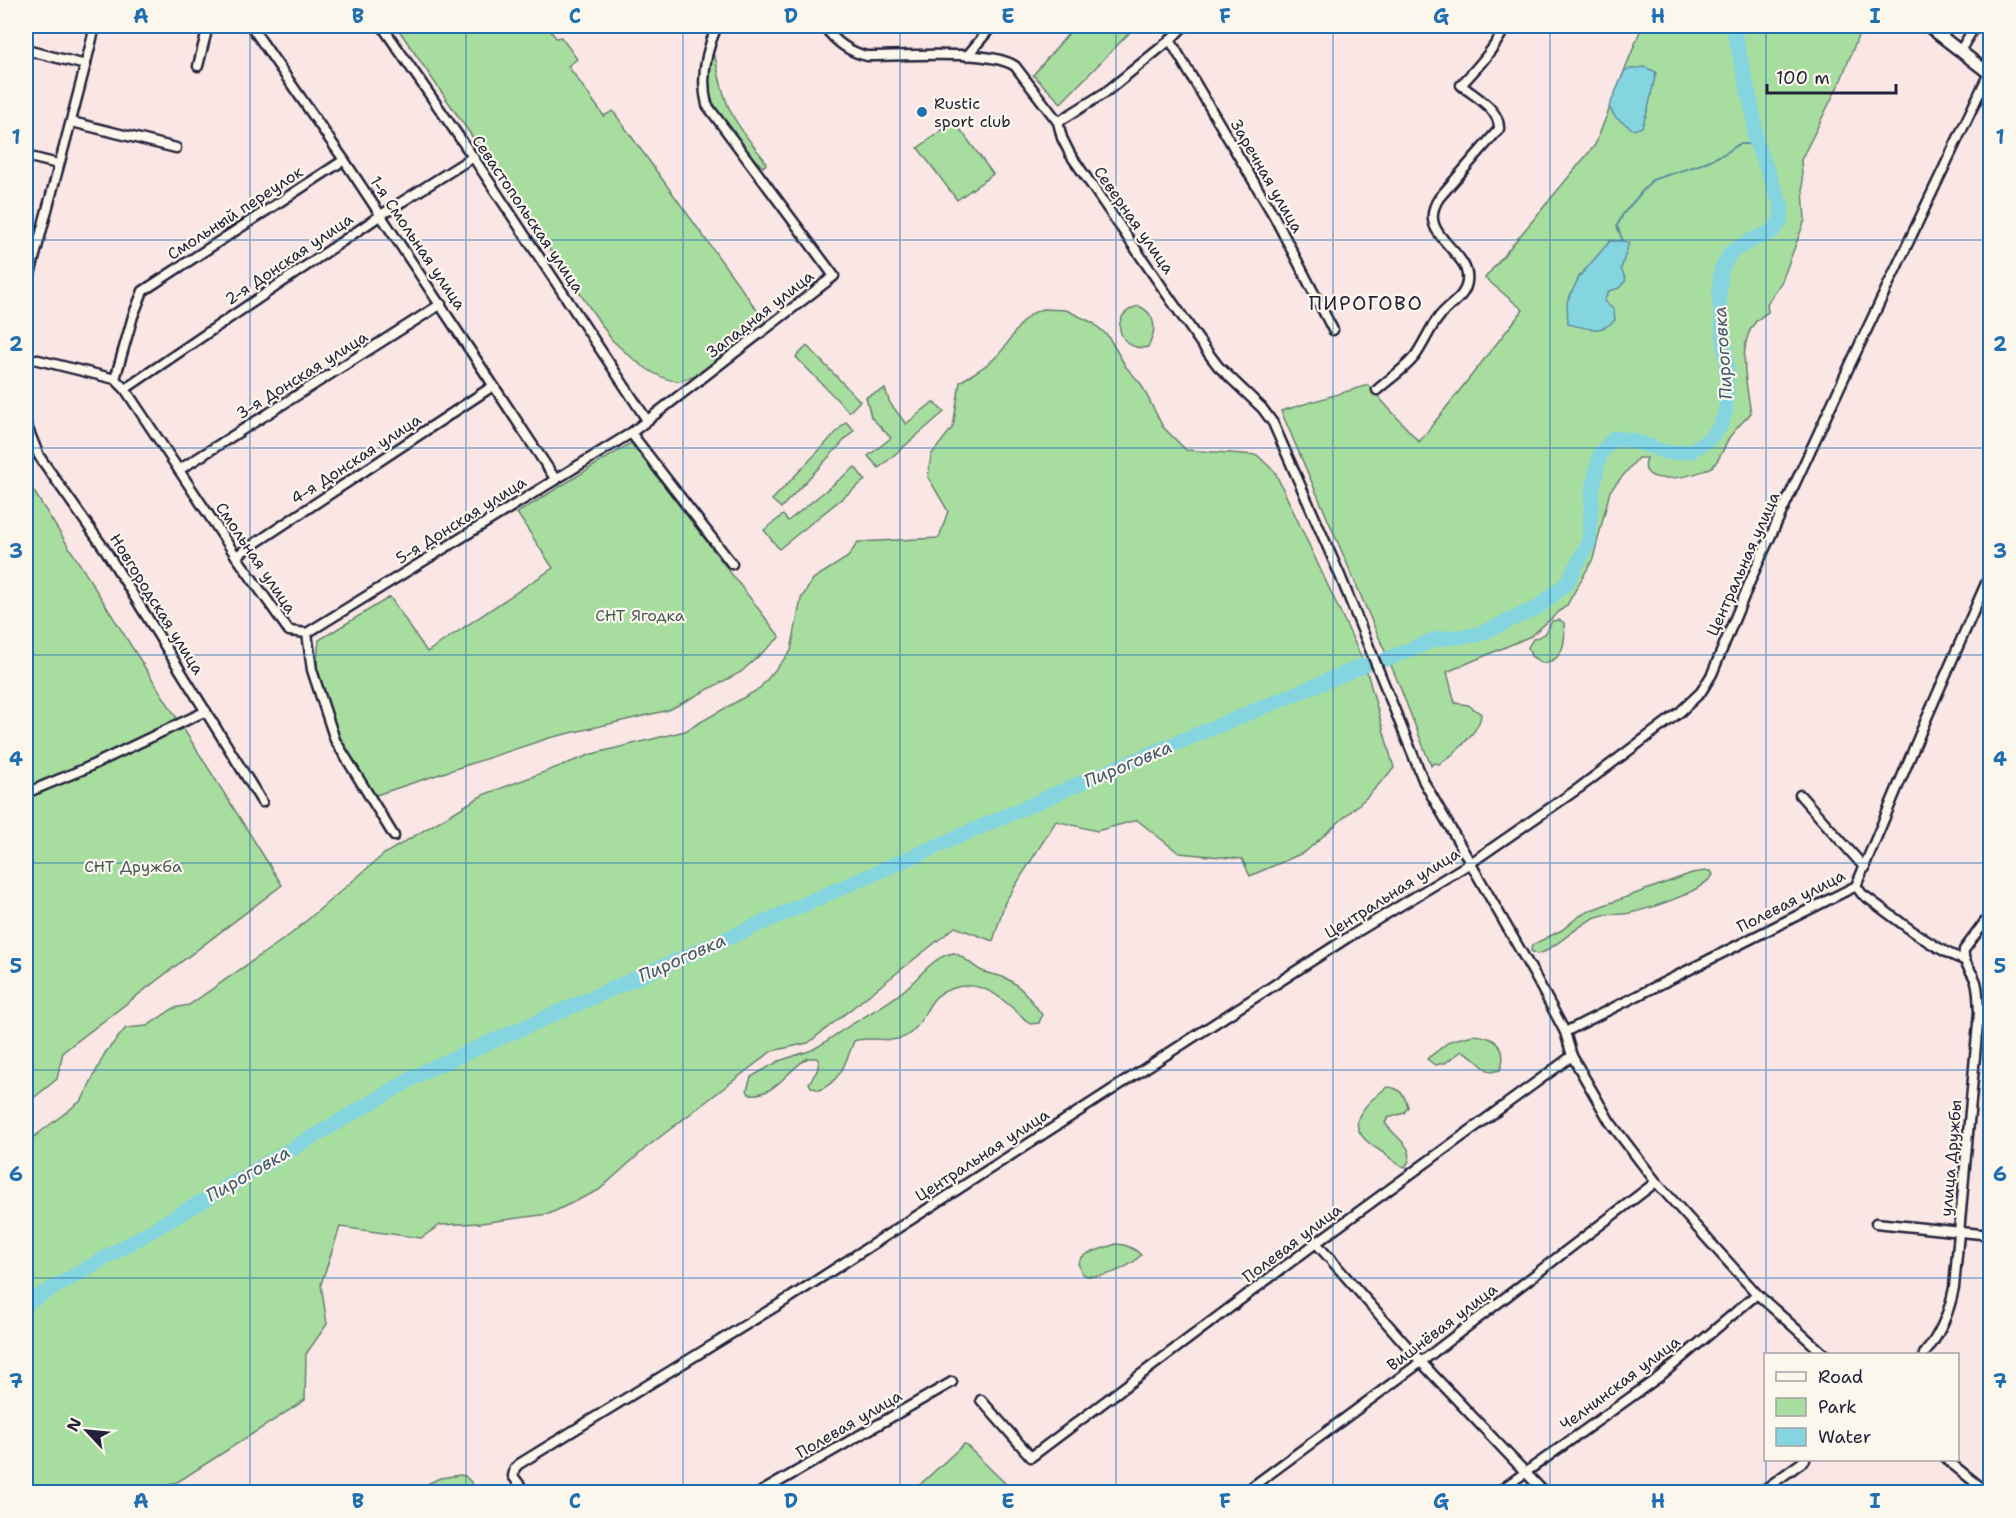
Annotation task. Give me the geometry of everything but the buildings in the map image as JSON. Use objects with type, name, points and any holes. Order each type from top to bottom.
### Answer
[{"type":"main road","points":[[1928,26],[1990,73]]},
{"type":"street","points":[[26,291],[29,266],[72,122],[95,26]]},
{"type":"street","points":[[198,66],[208,26]]},
{"type":"street","name":"1-я Смольная улица","points":[[252,26],[441,304],[556,480]]},
{"type":"street","name":"Севастопольская улица","points":[[382,26],[473,157],[647,420]]},
{"type":"street","name":"Западная улица","points":[[631,433],[834,276],[707,105],[703,78],[707,54],[717,26]]},
{"type":"street","name":"Северная улица","points":[[824,26],[838,42],[860,54],[967,56],[1006,61],[1015,66],[1058,122],[1062,138],[1070,154],[1200,342],[1218,366],[1262,408],[1273,423],[1340,573],[1424,782],[1472,862],[1565,1032],[1572,1056],[1610,1122],[1656,1182],[1757,1294],[1823,1353]]},
{"type":"street","points":[[967,56],[992,26]]},
{"type":"street","points":[[1058,122],[1106,92],[1184,26]]},
{"type":"street","points":[[1377,390],[1413,358],[1438,317],[1462,295],[1465,289],[1466,269],[1435,229],[1433,212],[1439,198],[1499,129],[1499,122],[1494,112],[1461,85],[1495,47],[1506,26]]},
{"type":"street","points":[[1960,51],[1976,26]]},
{"type":"street","name":"Заречная улица","points":[[1170,40],[1274,216],[1333,330]]},
{"type":"street","points":[[26,50],[86,65]]},
{"type":"street","name":"Центральная улица","points":[[525,1492],[515,1480],[514,1472],[519,1464],[791,1297],[1337,944],[1472,862],[1579,788],[1680,712],[1701,692],[1712,674],[1754,572],[1849,366],[1990,73]]},
{"type":"street","points":[[72,122],[176,148]]},
{"type":"street","points":[[26,156],[58,164]]},
{"type":"street","name":"2-я Донская улица","points":[[125,389],[381,215],[473,157]]},
{"type":"street","name":"Смольный переулок","points":[[115,379],[142,291],[344,160]]},
{"type":"street","name":"3-я Донская улица","points":[[179,470],[441,304]]},
{"type":"street","points":[[26,357],[115,379]]},
{"type":"street","name":"Смольная улица","points":[[115,379],[125,389],[289,631],[307,633]]},
{"type":"street","name":"4-я Донская улица","points":[[236,556],[493,386]]},
{"type":"street","name":"Новгородская улица","points":[[26,424],[39,456],[106,550],[262,802]]},
{"type":"street","points":[[631,433],[732,564]]},
{"type":"street","name":"5-я Донская улица","points":[[307,633],[631,433]]},
{"type":"street","name":"Полевая улица","points":[[1565,1032],[1856,886],[1990,574]]},
{"type":"street","points":[[307,633],[312,670],[335,740],[394,836]]},
{"type":"street","points":[[26,793],[206,711]]},
{"type":"street","points":[[1800,795],[1865,868]]},
{"type":"street","points":[[1856,886],[1862,894],[1930,942],[1949,955],[1964,960],[1964,950],[1990,915]]},
{"type":"street","name":"улица Дружбы","points":[[1925,1353],[1942,1328],[1950,1308],[1954,1288],[1979,1012],[1976,982],[1964,960]]},
{"type":"street","name":"Полевая улица","points":[[981,1400],[1031,1457],[1316,1243],[1572,1056]]},
{"type":"street","name":"Вишнёвая улица","points":[[1245,1492],[1421,1362],[1656,1182]]},
{"type":"street","points":[[1876,1223],[1990,1235]]},
{"type":"street","points":[[1316,1243],[1421,1362],[1544,1492]]},
{"type":"street","name":"Челнинская улица","points":[[1498,1492],[1659,1377],[1757,1294]]},
{"type":"street","name":"Полевая улица","points":[[761,1492],[952,1382]]},
{"type":"street","points":[[1761,1492],[1804,1461]]},
{"type":"street","points":[[1948,1461],[1987,1492]]},
{"type":"green space","points":[[396,26],[547,26],[556,38],[561,37],[577,59],[568,66],[604,116],[613,111],[767,324],[710,366],[687,379],[669,380],[651,372],[634,359],[612,340]]},
{"type":"green space","points":[[1075,26],[1136,26],[1061,103],[1033,75]]},
{"type":"green space","points":[[1642,26],[1862,26],[1841,80],[1801,160],[1805,220],[1782,281],[1767,304],[1768,312],[1754,324],[1749,333],[1745,367],[1751,413],[1729,438],[1716,463],[1706,470],[1683,477],[1659,478],[1650,475],[1646,468],[1647,458],[1638,458],[1610,491],[1593,559],[1567,605],[1531,636],[1447,672],[1455,703],[1468,705],[1481,714],[1480,720],[1471,735],[1458,749],[1439,764],[1433,763],[1431,766],[1396,677],[1281,411],[1368,385],[1419,442],[1523,310],[1485,278],[1595,145]]},
{"type":"green space","points":[[710,56],[715,56],[722,88],[731,112],[744,134],[764,159],[766,164],[763,167],[734,136],[717,109],[707,82],[706,67]]},
{"type":"green space","points":[[954,121],[993,174],[957,200],[918,148]]},
{"type":"green space","points":[[1139,306],[1150,314],[1154,330],[1148,347],[1138,348],[1130,345],[1124,339],[1120,324],[1122,317],[1129,310]]},
{"type":"green space","points":[[1043,309],[1066,310],[1093,323],[1108,336],[1126,367],[1141,384],[1163,427],[1186,450],[1257,455],[1275,472],[1365,665],[1394,768],[1367,797],[1305,852],[1250,876],[1242,859],[1179,853],[1137,820],[1097,831],[1056,821],[1005,902],[993,941],[955,927],[808,1043],[772,1051],[647,1147],[599,1190],[549,1214],[481,1223],[440,1225],[421,1238],[340,1227],[321,1284],[327,1324],[306,1354],[305,1400],[179,1481],[151,1492],[100,1492],[87,1489],[76,1492],[26,1492],[26,1143],[82,1100],[105,1053],[126,1028],[147,1026],[174,1008],[189,1005],[291,934],[384,854],[483,795],[592,754],[685,731],[759,689],[791,651],[801,599],[813,579],[848,557],[858,542],[939,538],[948,511],[928,477],[931,455],[953,427],[960,382],[994,359],[1004,349],[1022,322],[1028,316]]},
{"type":"green space","points":[[807,346],[860,401],[849,412],[796,357]]},
{"type":"green space","points":[[885,389],[890,403],[906,424],[933,402],[944,412],[879,468],[868,456],[891,438],[871,417],[866,397]]},
{"type":"green space","points":[[846,422],[854,430],[781,508],[772,500]]},
{"type":"green space","name":"СНТ Ягодка","points":[[631,443],[780,637],[741,672],[669,710],[549,738],[373,796],[337,734],[316,670],[319,640],[390,597],[427,652],[553,568],[517,513]]},
{"type":"green space","points":[[855,467],[865,480],[779,549],[764,530],[783,515],[788,521]]},
{"type":"green space","name":"СНТ Дружба","points":[[26,479],[282,885],[63,1052],[57,1079],[26,1104]]},
{"type":"green space","points":[[1560,620],[1564,623],[1565,630],[1562,649],[1555,659],[1542,663],[1531,656],[1528,647],[1533,639],[1545,634],[1552,621]]},
{"type":"green space","points":[[1711,871],[1713,875],[1707,882],[1687,894],[1639,911],[1599,916],[1544,952],[1537,954],[1531,951],[1532,945],[1562,930],[1591,910],[1692,873]]},
{"type":"green space","points":[[954,953],[982,971],[998,975],[1019,987],[1042,1015],[1039,1023],[1030,1024],[995,994],[985,989],[963,986],[937,996],[917,1027],[908,1035],[889,1040],[860,1039],[854,1041],[838,1076],[833,1082],[819,1090],[811,1087],[809,1083],[817,1071],[819,1062],[817,1058],[808,1058],[774,1087],[758,1094],[749,1094],[747,1090],[751,1077],[779,1061],[812,1050],[824,1043],[903,991],[936,960]]},
{"type":"green space","points":[[1473,1035],[1494,1040],[1498,1044],[1503,1055],[1500,1070],[1491,1072],[1462,1051],[1445,1063],[1435,1065],[1427,1059],[1450,1041]]},
{"type":"green space","points":[[1387,1087],[1401,1093],[1408,1107],[1404,1113],[1388,1118],[1385,1123],[1408,1149],[1409,1161],[1405,1167],[1369,1143],[1361,1135],[1358,1127],[1361,1112]]},
{"type":"green space","points":[[1116,1244],[1130,1247],[1141,1255],[1122,1269],[1105,1275],[1082,1274],[1078,1263],[1082,1257]]},
{"type":"green space","points":[[964,1444],[1014,1492],[912,1492]]},
{"type":"green space","points":[[465,1476],[471,1482],[472,1492],[410,1492],[440,1478]]},
{"type":"water","points":[[1644,67],[1656,72],[1642,127],[1634,130],[1615,117],[1609,107],[1625,70]]},
{"type":"water","points":[[1610,241],[1629,243],[1621,269],[1626,280],[1619,288],[1609,291],[1604,301],[1614,310],[1615,320],[1599,329],[1568,324],[1567,302],[1579,277]]},
{"type":"waterway","name":"Пироговка","points":[[1387,659],[1436,639],[1477,635],[1537,608],[1567,583],[1589,542],[1592,492],[1600,454],[1614,438],[1634,441],[1669,453],[1691,451],[1708,440],[1720,427],[1726,410],[1727,367],[1719,297],[1721,270],[1731,252],[1773,231],[1780,222],[1782,207],[1755,140],[1754,117],[1733,26]]},
{"type":"waterway","points":[[1623,241],[1617,226],[1623,214],[1652,180],[1699,165],[1726,153],[1739,144],[1750,144],[1755,140]]},
{"type":"waterway","name":"Пироговка","points":[[26,1304],[427,1070],[1092,778],[1365,665]]},
{"type":"place","name":"Rustic sport club","points":[[922,112]]},
{"type":"district","name":"ПИРОГОВО","points":[[1366,303]]}]
